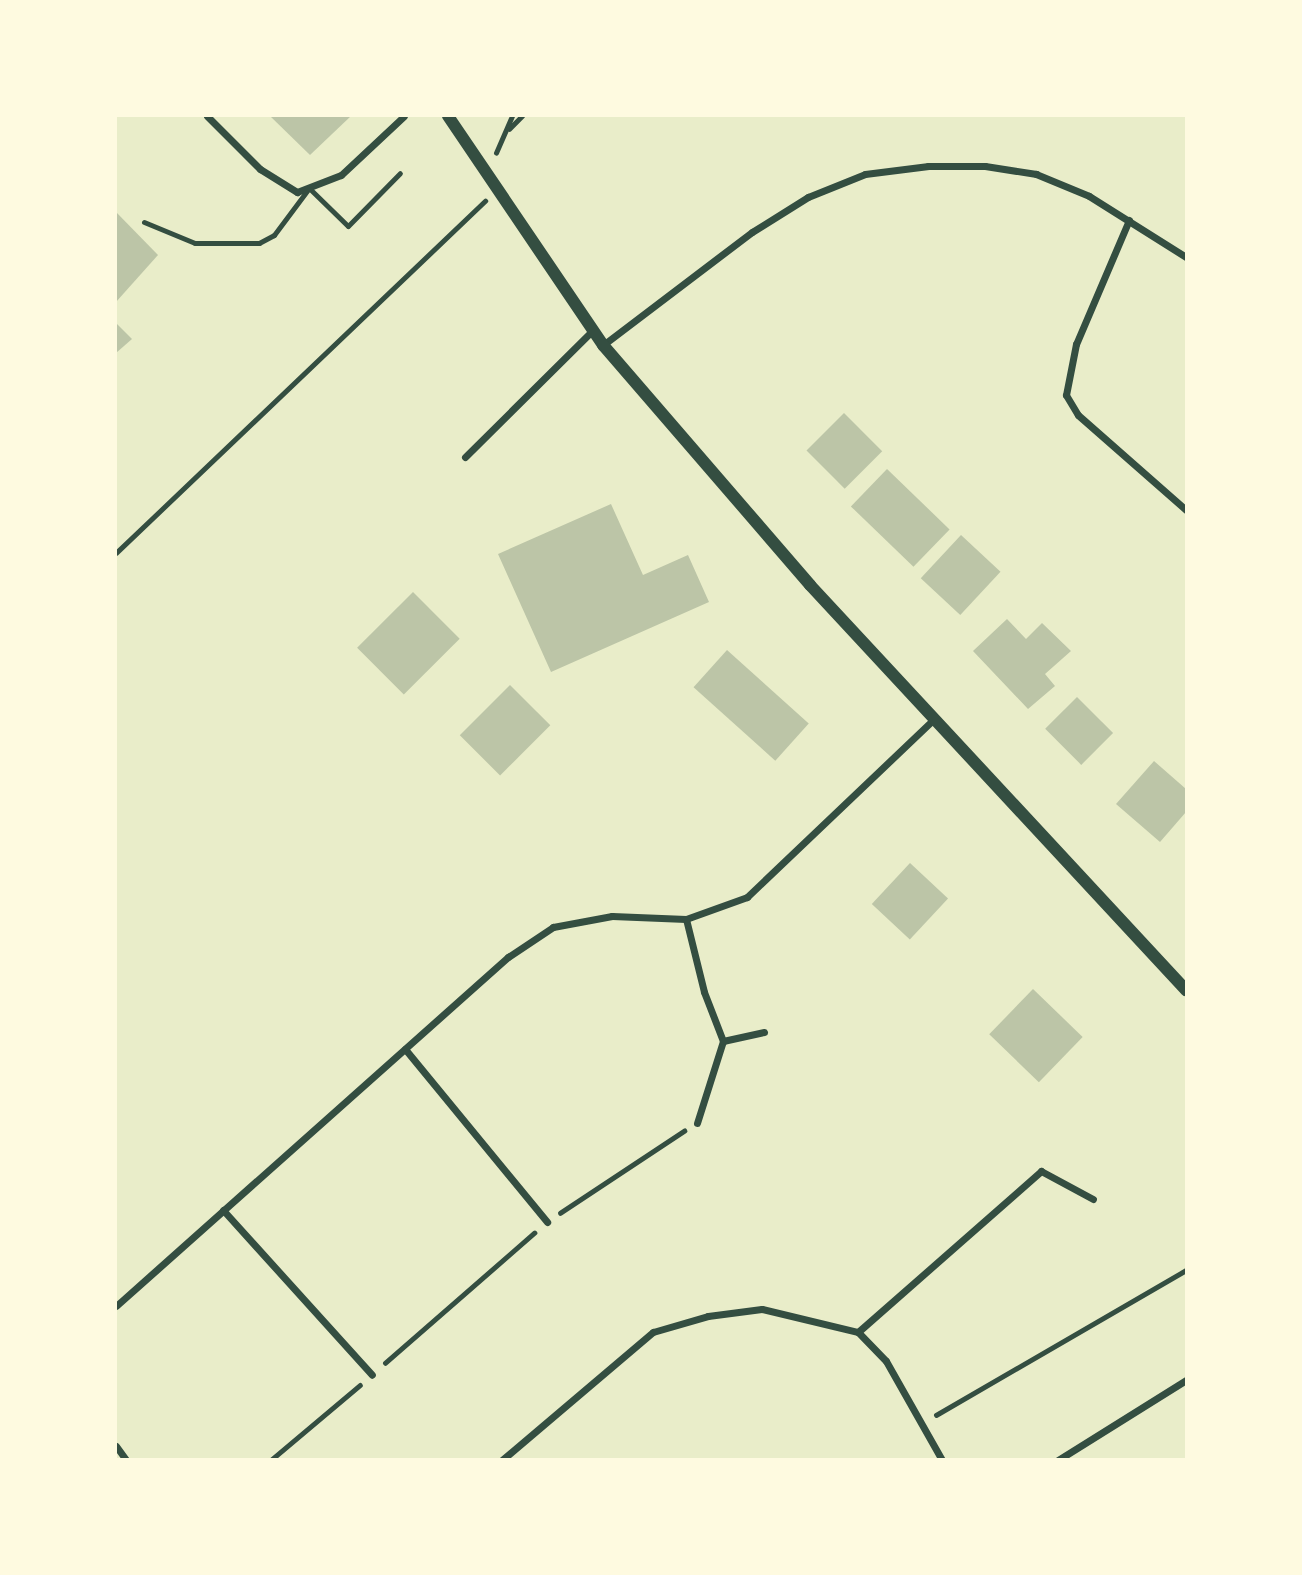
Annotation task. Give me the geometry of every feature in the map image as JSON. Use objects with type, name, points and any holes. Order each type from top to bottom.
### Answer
[{"type":"street","points":[[207,116],[260,169],[297,192],[341,175],[404,116]]},
{"type":"street","points":[[448,116],[604,345],[933,720],[1186,990]]},
{"type":"street","points":[[604,345],[752,232],[808,197],[865,174],[929,166],[985,166],[1036,174],[1129,220],[1186,257]]},
{"type":"street","points":[[1129,220],[1076,344],[1066,395],[1078,415],[1186,510]]},
{"type":"street","points":[[465,457],[593,330]]},
{"type":"street","points":[[116,1306],[508,957],[553,927],[612,916],[686,919],[747,897],[933,720]]},
{"type":"street","points":[[686,919],[704,992],[723,1041],[697,1123]]},
{"type":"street","points":[[723,1041],[764,1032]]},
{"type":"street","points":[[405,1049],[547,1222]]},
{"type":"street","points":[[858,1332],[1041,1171],[1093,1199]]},
{"type":"street","points":[[223,1210],[372,1375]]},
{"type":"street","points":[[502,1460],[653,1332],[708,1316],[762,1310],[858,1332],[886,1361],[942,1460]]},
{"type":"street","points":[[1058,1460],[1186,1380]]},
{"type":"street","points":[[116,1446],[126,1460]]},
{"type":"lane","points":[[144,222],[195,243],[259,243],[274,235],[309,188],[348,226],[400,173]]},
{"type":"path","points":[[508,130],[512,116]]},
{"type":"path","points":[[497,190],[497,145],[522,116]]},
{"type":"path","points":[[116,553],[465,220]]},
{"type":"path","points":[[271,1460],[547,1222],[697,1123]]},
{"type":"path","points":[[922,1424],[1186,1270]]},
{"type":"building","points":[[270,116],[351,116],[310,155]]},
{"type":"building","points":[[116,212],[158,255],[116,302]]},
{"type":"building","points":[[116,323],[132,339],[116,353]]},
{"type":"building","points":[[844,413],[882,451],[845,489],[807,450]]},
{"type":"building","points":[[887,469],[950,529],[913,567],[851,506]]},
{"type":"building","points":[[611,504],[643,575],[688,555],[709,602],[551,672],[498,554]]},
{"type":"building","points":[[961,535],[1000,572],[960,615],[921,578]]},
{"type":"building","points":[[413,592],[460,639],[404,695],[357,648]]},
{"type":"building","points":[[1007,619],[1026,639],[1042,623],[1071,651],[1045,674],[1055,686],[1028,709],[973,651]]},
{"type":"building","points":[[727,650],[809,724],[775,761],[694,687]]},
{"type":"building","points":[[510,685],[550,725],[500,776],[460,735]]},
{"type":"building","points":[[1077,697],[1113,733],[1081,765],[1045,729]]},
{"type":"building","points":[[1154,761],[1186,789],[1186,812],[1160,842],[1116,804]]},
{"type":"building","points":[[910,863],[948,898],[910,939],[872,904]]},
{"type":"building","points":[[1033,989],[1083,1037],[1039,1082],[989,1034]]}]
